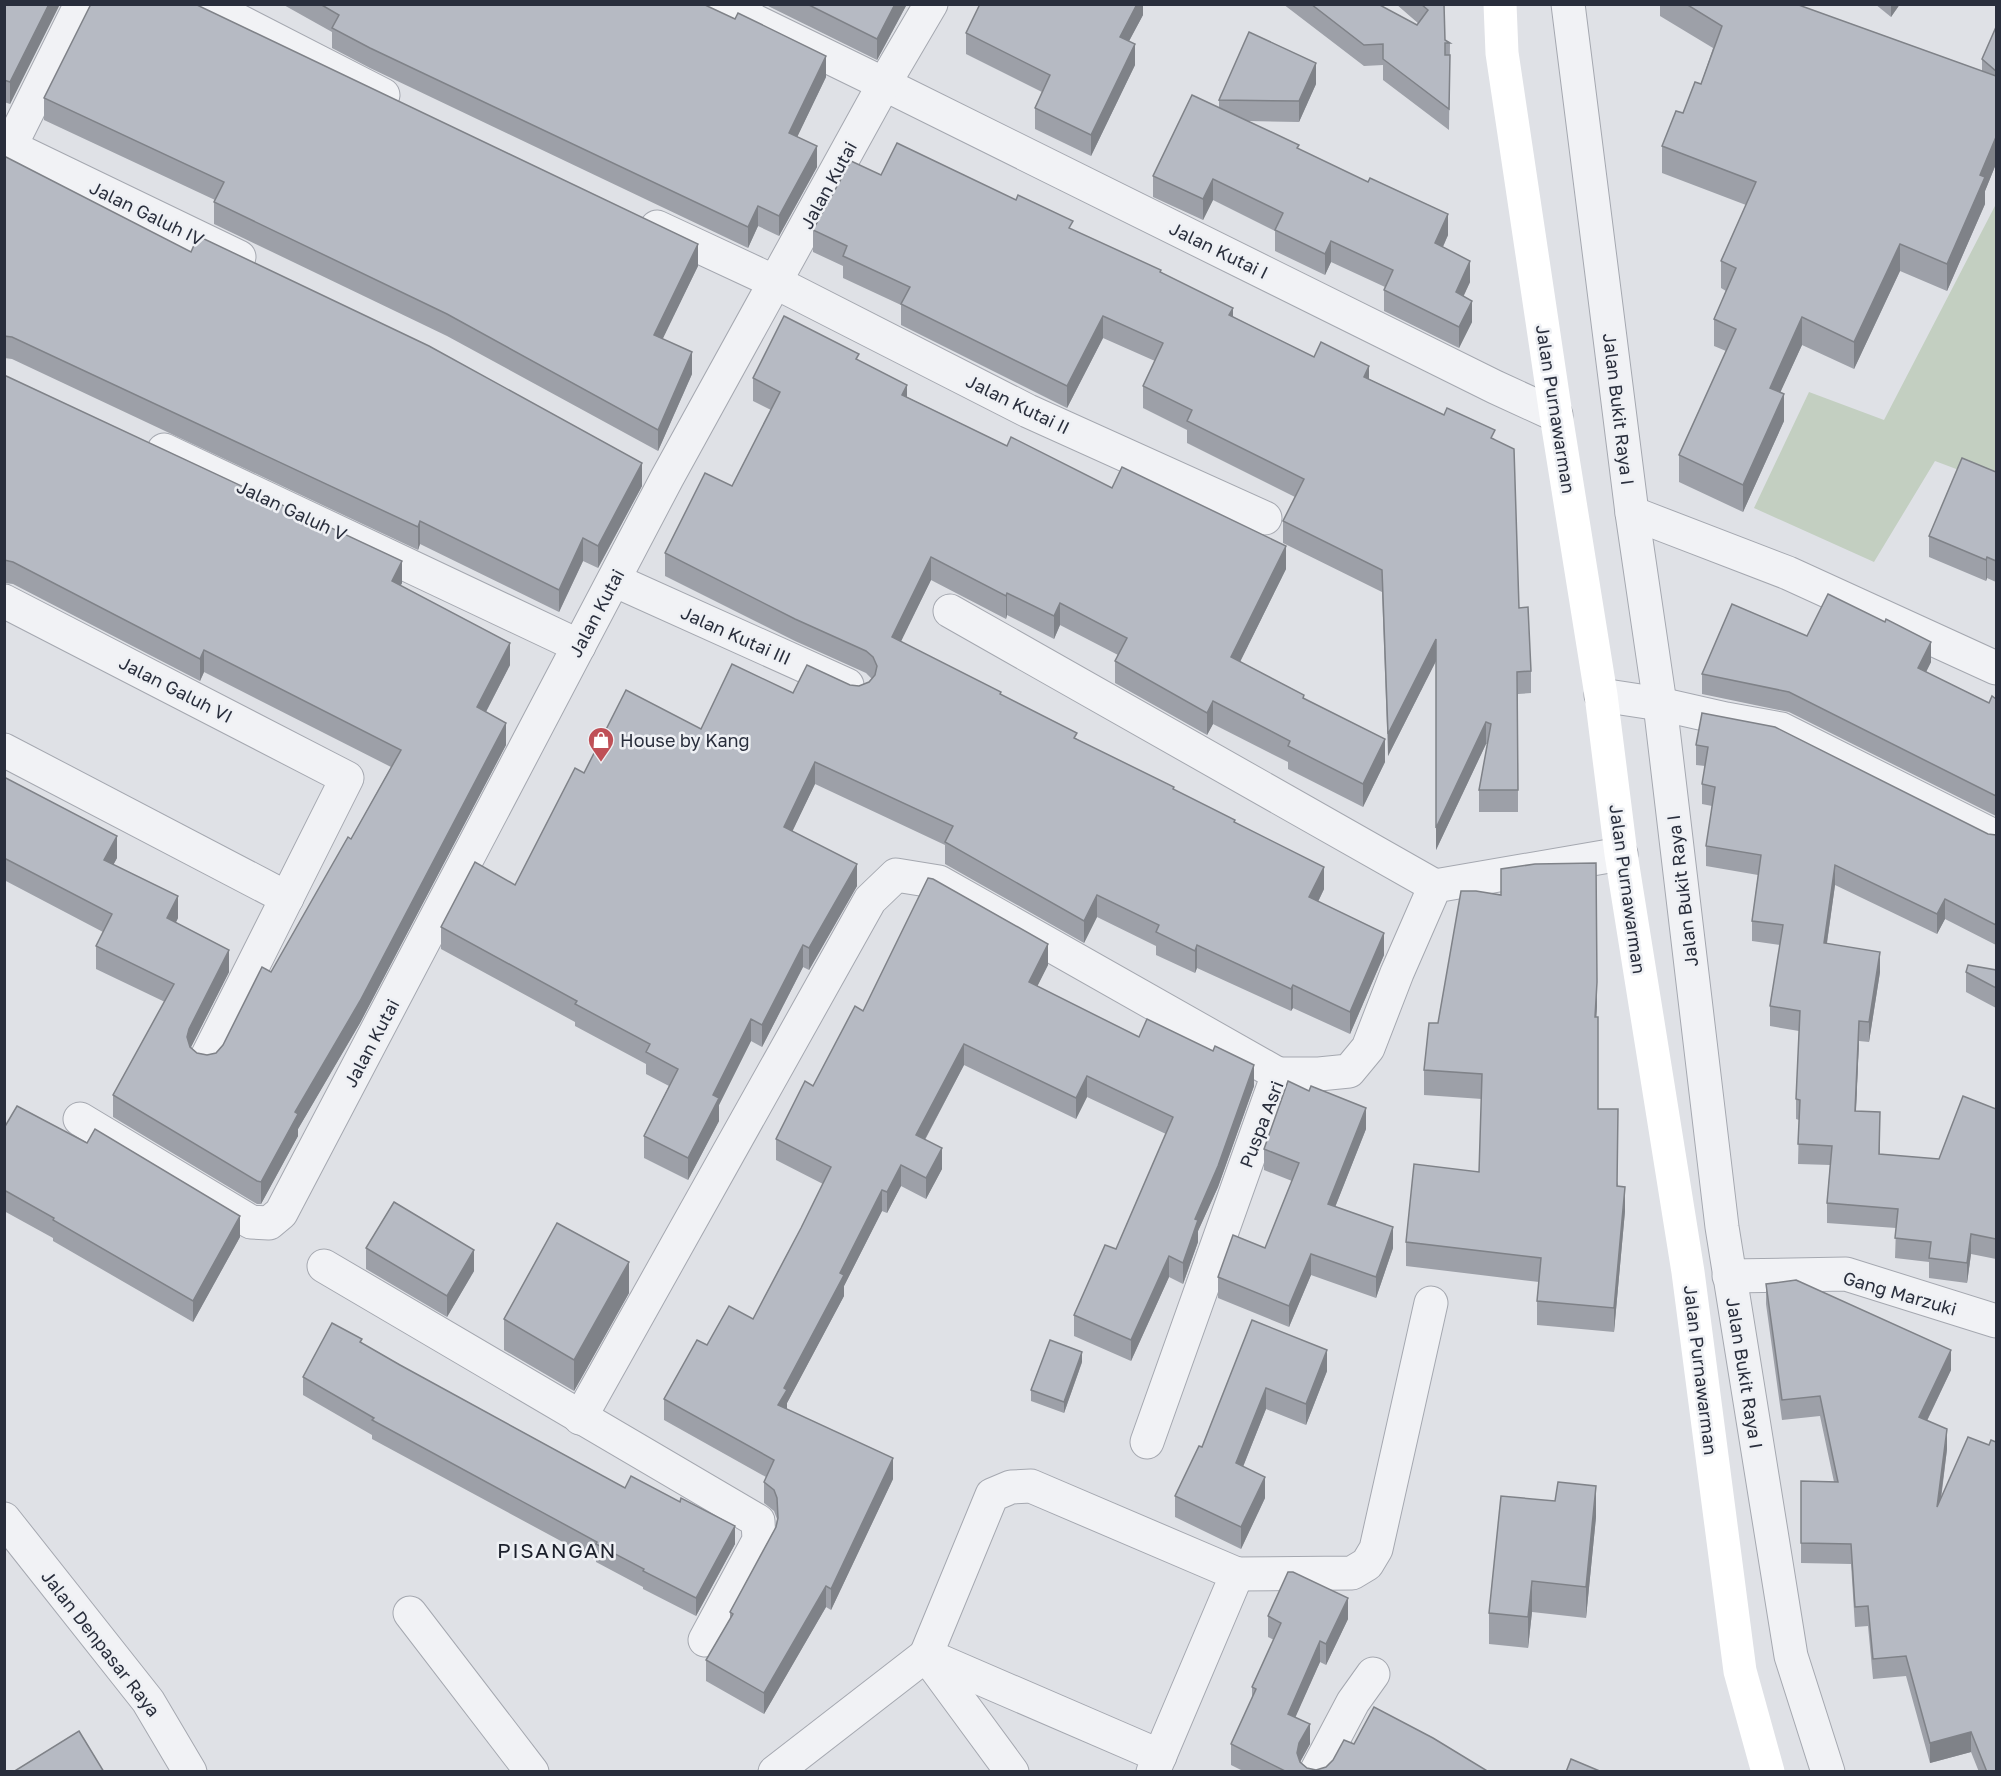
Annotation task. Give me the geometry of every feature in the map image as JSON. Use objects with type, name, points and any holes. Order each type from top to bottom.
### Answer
[{"type":"street","points":[[11,135],[81,4]]},
{"type":"street","points":[[206,4],[405,105]]},
{"type":"street","name":"Jalan Kutai I","points":[[720,4],[1556,415]]},
{"type":"street","name":"Jalan Kutai","points":[[80,1119],[250,1222],[269,1223],[281,1213],[614,580],[656,473],[775,282],[884,84],[931,4]]},
{"type":"street","name":"Jalan Purnawarman","points":[[1500,4],[1502,53],[1556,415],[1634,700],[1621,854],[1702,1230],[1740,1671],[1768,1772]]},
{"type":"street","name":"Jalan Bukit Raya I","points":[[1568,4],[1632,513],[1634,700],[1702,1230],[1729,1276],[1791,1656],[1828,1772]]},
{"type":"street","name":"Jalan Galuh IV","points":[[11,135],[269,272]]},
{"type":"street","name":"Jalan Kutai II","points":[[629,214],[775,282],[1028,411],[1265,518]]},
{"type":"street","name":"Jalan Galuh V","points":[[133,435],[579,646]]},
{"type":"street","points":[[1632,513],[1788,573],[1996,668]]},
{"type":"street","name":"Jalan Kutai III","points":[[614,580],[858,690]]},
{"type":"street","name":"Jalan Galuh VI","points":[[4,601],[347,778],[287,898]]},
{"type":"street","points":[[951,611],[1435,886],[1621,854]]},
{"type":"street","points":[[1634,700],[1781,729],[1996,837]]},
{"type":"street","points":[[4,750],[287,898],[206,1059]]},
{"type":"street","points":[[580,1418],[870,900],[896,875],[939,882],[1278,1074]]},
{"type":"street","name":"Puspa Asri","points":[[1147,1442],[1278,1074],[1349,1071],[1368,1048],[1396,973],[1435,886]]},
{"type":"street","points":[[324,1266],[758,1521],[759,1540],[705,1640]]},
{"type":"street","name":"Gang Marzuki","points":[[1729,1276],[1846,1274],[1996,1321]]},
{"type":"street","points":[[775,1772],[926,1656],[992,1495],[1011,1487],[1030,1486],[1237,1574],[1352,1573],[1367,1564],[1376,1549],[1431,1303]]},
{"type":"street","name":"Jalan Denpasar Raya","points":[[5,1521],[148,1701],[190,1772]]},
{"type":"street","points":[[926,1656],[1156,1764],[1237,1574]]},
{"type":"street","points":[[410,1613],[532,1772]]},
{"type":"street","points":[[926,1656],[1012,1772]]},
{"type":"street","points":[[1316,1772],[1353,1702],[1373,1674]]},
{"type":"green space","points":[[1996,204],[1996,484],[1935,461],[1874,562],[1754,508],[1809,392],[1884,420]]},
{"type":"building","points":[[4,4],[49,4],[10,82],[4,80]]},
{"type":"building","points":[[91,4],[195,4],[698,244],[654,335],[692,352],[658,430],[447,314],[214,202],[224,182],[44,98]]},
{"type":"building","points":[[320,4],[703,4],[735,19],[738,13],[826,56],[789,133],[817,146],[779,216],[758,206],[748,227],[370,48],[332,28],[339,15]]},
{"type":"building","points":[[807,4],[895,4],[877,39]]},
{"type":"building","points":[[980,4],[1137,4],[1120,37],[1135,44],[1091,135],[1035,108],[1050,75],[966,33]]},
{"type":"building","points":[[1311,4],[1378,4],[1417,25],[1428,10],[1421,4],[1444,4],[1445,40],[1450,43],[1445,43],[1445,55],[1450,55],[1449,109],[1383,59],[1383,44],[1364,45]]},
{"type":"building","points":[[1686,4],[1796,4],[1996,76],[1996,137],[1980,175],[1985,177],[1947,264],[1900,244],[1854,342],[1802,317],[1770,388],[1784,394],[1743,485],[1679,455],[1736,329],[1714,319],[1736,268],[1721,261],[1756,182],[1662,146],[1676,111],[1683,113],[1695,82],[1701,84],[1722,26]]},
{"type":"building","points":[[1996,27],[1996,71],[1982,59]]},
{"type":"building","points":[[1249,32],[1316,63],[1299,101],[1219,100]]},
{"type":"building","points":[[1192,95],[1299,145],[1297,148],[1368,182],[1370,178],[1448,214],[1435,243],[1470,261],[1456,292],[1472,301],[1459,327],[1384,290],[1393,270],[1331,241],[1325,254],[1275,230],[1283,213],[1213,179],[1203,199],[1153,176]]},
{"type":"building","points":[[897,143],[1016,200],[1018,195],[1073,221],[1069,228],[1161,270],[1160,272],[1233,308],[1229,315],[1314,357],[1321,342],[1369,366],[1364,377],[1444,415],[1447,408],[1495,430],[1491,438],[1514,449],[1519,608],[1528,607],[1531,671],[1517,672],[1518,790],[1479,790],[1491,724],[1486,722],[1436,828],[1436,639],[1388,734],[1382,570],[1283,521],[1304,479],[1187,421],[1192,410],[1143,386],[1163,343],[1103,316],[1067,386],[901,304],[910,287],[843,256],[847,246],[813,230],[851,161],[881,175]]},
{"type":"building","points":[[4,156],[191,252],[198,236],[429,346],[642,463],[598,546],[583,538],[559,590],[420,521],[418,527],[12,337],[4,336]]},
{"type":"building","points":[[784,316],[859,354],[856,359],[907,385],[902,395],[1007,446],[1011,437],[1112,488],[1122,467],[1286,546],[1231,657],[1304,695],[1303,698],[1385,739],[1363,784],[1288,746],[1290,741],[1213,701],[1207,713],[1115,661],[1127,638],[1060,603],[1054,616],[1007,593],[1006,596],[931,557],[892,637],[1077,733],[1074,738],[1174,787],[1173,789],[1235,820],[1234,822],[1324,867],[1309,897],[1384,933],[1350,1012],[1293,985],[1291,989],[1197,945],[1195,951],[1156,932],[1159,925],[1097,895],[1084,921],[945,842],[953,826],[815,762],[784,827],[857,864],[809,948],[803,945],[762,1025],[751,1019],[713,1095],[719,1098],[688,1158],[644,1136],[678,1069],[646,1052],[650,1044],[575,1004],[577,1001],[441,927],[475,862],[515,885],[575,768],[584,773],[626,690],[701,729],[732,664],[793,693],[807,665],[850,685],[859,686],[869,682],[875,675],[877,666],[873,657],[866,651],[795,619],[665,553],[705,473],[732,486],[780,392],[753,378]]},
{"type":"building","points":[[4,375],[402,561],[392,581],[510,643],[477,707],[506,723],[360,1001],[295,1112],[298,1114],[261,1182],[113,1095],[174,984],[96,946],[112,914],[4,858],[4,777],[117,836],[104,860],[178,896],[167,918],[229,950],[187,1037],[190,1047],[197,1053],[207,1055],[216,1053],[223,1045],[262,967],[271,972],[348,837],[351,839],[401,750],[204,650],[200,659],[13,562],[4,560]]},
{"type":"building","points":[[1962,458],[1996,472],[1996,561],[1987,557],[1986,560],[1929,536]]},
{"type":"building","points":[[1828,594],[1885,622],[1886,619],[1931,642],[1918,668],[1989,703],[1992,696],[1996,699],[1996,796],[1789,692],[1702,674],[1732,604],[1807,636]]},
{"type":"building","points":[[1702,713],[1775,727],[1988,834],[1996,835],[1996,925],[1945,899],[1937,914],[1835,865],[1824,943],[1880,952],[1869,1022],[1859,1021],[1855,1111],[1880,1112],[1879,1154],[1939,1159],[1963,1096],[1996,1109],[1996,1239],[1971,1234],[1967,1263],[1929,1258],[1931,1242],[1895,1238],[1898,1209],[1827,1203],[1832,1146],[1798,1144],[1800,1100],[1796,1099],[1800,1011],[1770,1006],[1783,925],[1752,921],[1761,855],[1706,846],[1715,787],[1702,784],[1708,747],[1696,745]]},
{"type":"building","points":[[1596,863],[1595,1017],[1598,1017],[1598,1109],[1618,1109],[1617,1186],[1625,1187],[1614,1308],[1537,1301],[1541,1258],[1406,1242],[1414,1164],[1479,1172],[1482,1074],[1424,1070],[1429,1023],[1438,1023],[1461,891],[1501,895],[1501,869],[1535,864]]},
{"type":"building","points":[[928,878],[1048,944],[1029,982],[1139,1037],[1147,1019],[1213,1051],[1215,1046],[1254,1065],[1218,1166],[1195,1219],[1198,1220],[1183,1263],[1169,1256],[1131,1340],[1074,1315],[1105,1245],[1116,1249],[1173,1117],[1087,1076],[1076,1098],[964,1044],[916,1135],[942,1148],[926,1178],[901,1165],[887,1192],[882,1190],[840,1273],[844,1275],[784,1388],[787,1390],[778,1405],[893,1458],[831,1589],[826,1586],[764,1693],[706,1660],[733,1614],[730,1612],[776,1527],[777,1498],[774,1490],[764,1482],[774,1460],[664,1399],[697,1340],[707,1345],[729,1306],[753,1319],[801,1228],[831,1167],[776,1139],[805,1081],[813,1086],[855,1006],[863,1011]]},
{"type":"building","points":[[1968,965],[1996,970],[1996,988],[1966,972]]},
{"type":"building","points":[[1288,1081],[1309,1091],[1311,1086],[1366,1108],[1328,1204],[1393,1227],[1376,1277],[1311,1254],[1289,1306],[1218,1277],[1233,1235],[1265,1248],[1299,1163],[1264,1149]]},
{"type":"building","points":[[17,1106],[87,1143],[95,1129],[240,1216],[193,1301],[4,1190],[4,1128]]},
{"type":"building","points":[[394,1202],[474,1250],[447,1296],[366,1248]]},
{"type":"building","points":[[557,1223],[629,1262],[574,1360],[504,1319]]},
{"type":"building","points":[[1796,1280],[1951,1350],[1919,1417],[1947,1429],[1937,1507],[1968,1437],[1989,1445],[1991,1440],[1996,1442],[1996,1772],[1987,1772],[1971,1732],[1930,1743],[1906,1656],[1873,1659],[1868,1606],[1855,1607],[1851,1544],[1801,1543],[1801,1481],[1838,1482],[1820,1396],[1782,1400],[1766,1284]]},
{"type":"building","points":[[1252,1320],[1327,1350],[1306,1404],[1266,1388],[1236,1463],[1265,1477],[1241,1527],[1175,1496],[1199,1446],[1202,1447]]},
{"type":"building","points":[[332,1323],[362,1339],[360,1342],[400,1365],[625,1488],[631,1476],[680,1502],[681,1498],[735,1526],[696,1598],[643,1571],[644,1569],[596,1544],[597,1542],[372,1420],[374,1418],[303,1377]]},
{"type":"building","points":[[1050,1340],[1082,1352],[1064,1402],[1031,1390]]},
{"type":"building","points":[[1558,1482],[1596,1486],[1586,1587],[1532,1581],[1528,1617],[1489,1613],[1501,1496],[1555,1501]]},
{"type":"building","points":[[1288,1572],[1293,1572],[1348,1598],[1326,1644],[1320,1641],[1288,1714],[1310,1724],[1299,1743],[1297,1753],[1300,1762],[1307,1768],[1316,1770],[1326,1767],[1333,1760],[1344,1740],[1354,1744],[1374,1707],[1433,1738],[1489,1772],[1287,1772],[1231,1744],[1256,1689],[1252,1687],[1281,1623],[1268,1616]]},
{"type":"building","points":[[79,1731],[104,1772],[13,1772]]},
{"type":"building","points":[[1571,1759],[1602,1772],[1566,1772]]},
{"type":"place","name":"House by Kang","points":[[601,763]]},
{"type":"district","name":"PISANGAN","points":[[557,1550]]}]
